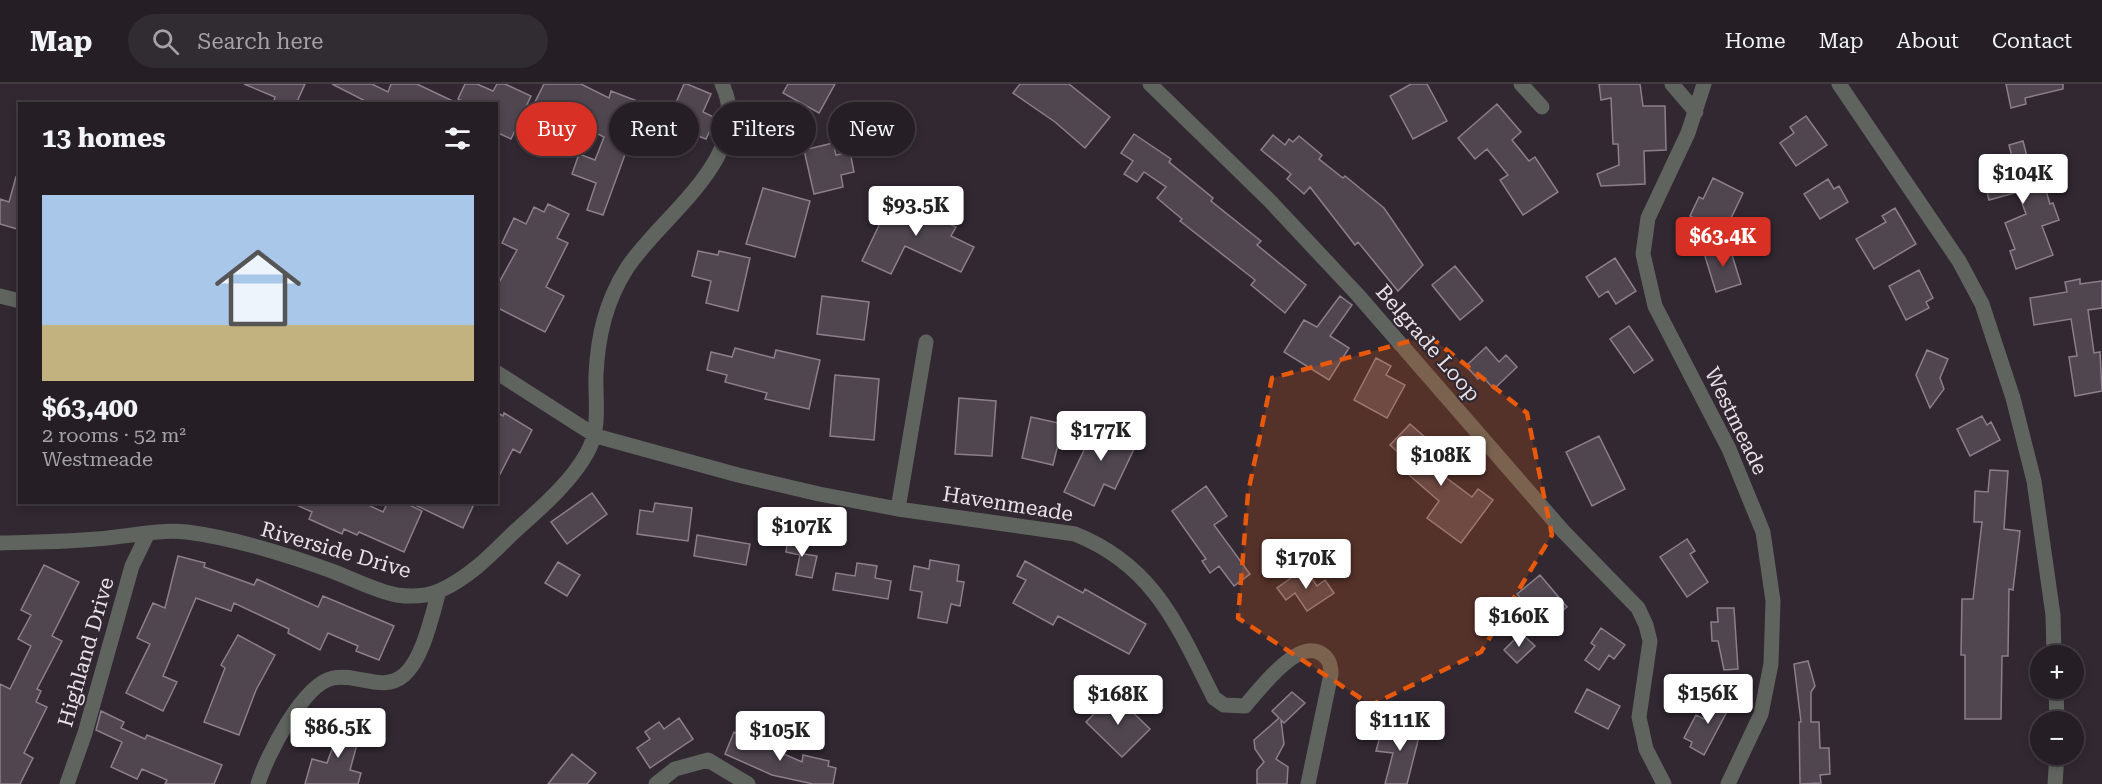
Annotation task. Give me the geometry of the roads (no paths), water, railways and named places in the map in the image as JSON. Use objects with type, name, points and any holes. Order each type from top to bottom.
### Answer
[{"type":"street","points":[[596,436],[597,365],[600,337],[608,305],[633,258],[717,159],[729,123],[729,103],[722,84]]},
{"type":"street","name":"Belgrade Loop","points":[[1150,84],[1270,201],[1357,294],[1563,531],[1638,608],[1650,641],[1639,717],[1646,749],[1664,784]]},
{"type":"street","points":[[1521,84],[1542,107]]},
{"type":"street","points":[[1672,84],[1696,111]]},
{"type":"street","name":"Westmeade","points":[[1704,84],[1696,111],[1648,218],[1643,254],[1655,306],[1729,449],[1763,532],[1773,601],[1771,664],[1761,714],[1728,784]]},
{"type":"street","points":[[1839,84],[1959,261],[1982,304],[2013,398],[2034,481],[2053,615],[2054,645]]},
{"type":"street","points":[[0,296],[18,300]]},
{"type":"street","points":[[898,509],[926,342]]},
{"type":"street","name":"Havenmeade","points":[[498,373],[596,436],[738,475],[898,509],[1076,534],[1118,555],[1132,566],[1157,595],[1173,619],[1214,698],[1224,705],[1245,706],[1284,664],[1303,651],[1312,649],[1324,654],[1331,664],[1331,674],[1308,784]]},
{"type":"street","name":"Riverside Drive","points":[[0,543],[98,539],[165,531],[214,537],[324,568],[396,594],[419,596],[439,591],[482,563],[552,496],[585,456],[596,436]]},
{"type":"street","name":"Highland Drive","points":[[67,784],[85,733],[132,566],[148,533]]},
{"type":"street","points":[[258,784],[264,764],[281,732],[296,711],[323,683],[338,678],[383,683],[404,675],[420,649],[439,591]]},
{"type":"street","points":[[656,784],[675,769],[708,760],[748,784]]},
{"type":"street","points":[[2055,784],[2056,765]]}]
